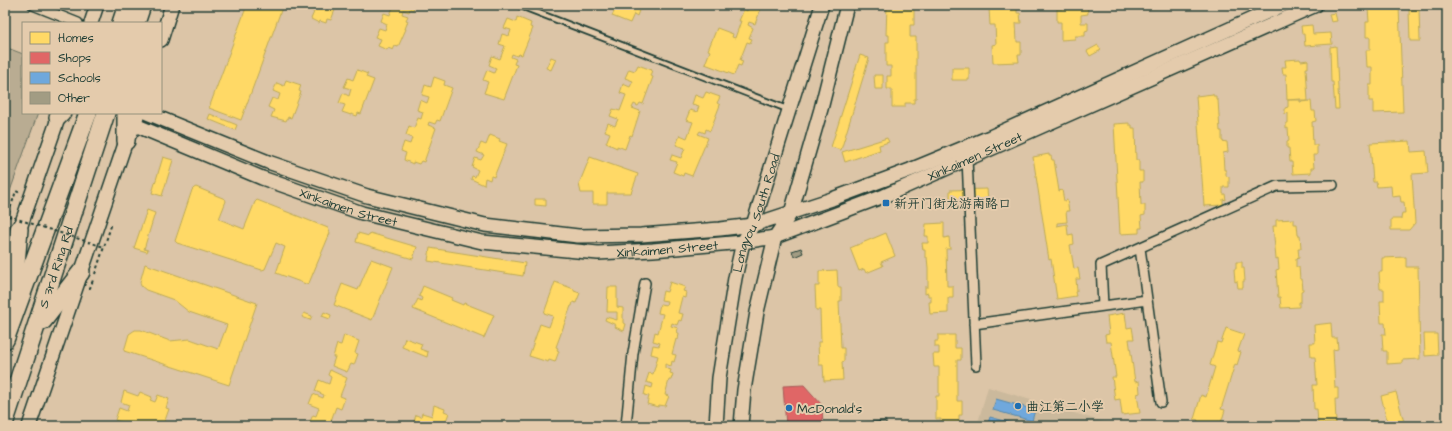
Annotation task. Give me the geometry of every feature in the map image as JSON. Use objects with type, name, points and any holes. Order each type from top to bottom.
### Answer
[{"type":"highway","points":[[121,22],[127,5]]},
{"type":"highway","points":[[136,22],[142,5]]},
{"type":"highway","name":"S 3rd Ring Rd","points":[[5,340],[88,114]]},
{"type":"highway","name":"S 3rd Ring Rd","points":[[5,420],[35,333],[106,114]]},
{"type":"highway","points":[[126,141],[133,117]]},
{"type":"highway","points":[[11,322],[12,228]]},
{"type":"highway","points":[[35,333],[81,272]]},
{"type":"street","points":[[33,5],[76,22]]},
{"type":"street","points":[[91,22],[97,5]]},
{"type":"street","points":[[162,37],[172,5]]},
{"type":"street","name":"Longyou South Road","points":[[716,426],[719,378],[725,336],[743,242],[753,225],[822,5]]},
{"type":"street","name":"Longyou South Road","points":[[741,426],[744,390],[757,312],[775,237],[791,213],[821,109],[847,5]]},
{"type":"street","name":"Xinkaimen Street","points":[[149,114],[268,162],[367,196],[485,225],[578,236],[641,235],[753,225],[903,173],[990,137],[1283,5]]},
{"type":"street","name":"Xinkaimen Street","points":[[133,117],[262,178],[362,213],[482,242],[598,253],[743,242],[775,237],[884,196],[1316,5]]},
{"type":"street","points":[[5,271],[12,228],[60,114]]},
{"type":"street","points":[[29,426],[126,141]]},
{"type":"street","points":[[967,158],[976,365]]},
{"type":"street","points":[[1103,306],[1101,265],[1276,186],[1333,185]]},
{"type":"street","points":[[1140,248],[1160,402]]},
{"type":"street","points":[[626,426],[633,353],[645,283]]},
{"type":"street","points":[[974,324],[1147,300]]},
{"type":"lane","points":[[518,5],[790,110]]},
{"type":"path","points":[[12,228],[8,216],[16,191]]},
{"type":"path","points":[[8,216],[104,247]]},
{"type":"path","points":[[90,288],[111,226]]},
{"type":"shaded area","points":[[5,47],[22,54],[22,114],[38,114],[5,205]]},
{"type":"shaded area","name":"曲江第二小学","points":[[988,387],[1117,426],[977,426]]},
{"type":"building: Homes","points":[[247,5],[283,5],[241,120],[209,108]]},
{"type":"building: Homes","points":[[308,5],[337,5],[331,20],[327,19],[326,23],[320,21],[319,23],[311,19],[314,12],[307,9]]},
{"type":"building: Homes","points":[[394,5],[415,5],[413,10],[410,9],[409,12],[403,10],[402,14],[408,16],[406,20],[408,21],[398,47],[395,46],[393,50],[388,48],[387,50],[378,46],[381,39],[375,37],[379,28],[385,30],[387,24],[381,21],[384,13],[390,15]]},
{"type":"building: Homes","points":[[617,5],[641,5],[637,16],[634,14],[630,23],[612,16]]},
{"type":"building: Homes","points":[[739,5],[766,5],[765,7],[762,6],[755,24],[749,22],[748,25],[753,28],[749,38],[752,39],[750,43],[747,42],[740,60],[743,61],[741,66],[738,65],[734,75],[705,64],[710,51],[708,50],[717,28],[733,34],[732,37],[735,38],[741,21],[739,21],[744,9],[747,11],[748,8]]},
{"type":"building: Homes","points":[[887,5],[912,5],[912,7],[914,7],[914,25],[910,25],[910,37],[916,37],[916,99],[914,99],[914,103],[905,103],[905,107],[892,107],[892,89],[887,89],[887,76],[891,76],[891,66],[886,66],[886,42],[889,42],[889,35],[886,35]]},
{"type":"building: Homes","points":[[1061,5],[1087,5],[1088,14],[1081,15],[1081,23],[1088,23],[1088,30],[1085,31],[1085,36],[1075,36],[1075,39],[1061,40],[1061,22],[1057,22],[1057,9],[1062,9]]},
{"type":"building: Homes","points":[[1145,5],[1169,5],[1169,7],[1145,9]]},
{"type":"building: Homes","points":[[1408,5],[1422,5],[1422,9],[1408,9]]},
{"type":"building: Homes","points":[[1399,6],[1403,112],[1373,113],[1373,101],[1369,101],[1369,85],[1372,85],[1372,67],[1367,67],[1366,50],[1370,50],[1370,37],[1366,37],[1366,22],[1369,22],[1368,8]]},
{"type":"building: Homes","points":[[1017,7],[1017,13],[1020,13],[1021,23],[1016,23],[1017,42],[1021,42],[1021,55],[1018,55],[1019,62],[993,63],[992,45],[996,44],[995,25],[990,25],[989,8]]},
{"type":"building: Homes","points":[[1409,10],[1419,10],[1420,41],[1410,41]]},
{"type":"building: Homes","points":[[1335,13],[1337,21],[1331,22],[1329,14]]},
{"type":"building: Homes","points":[[517,17],[531,23],[530,27],[533,28],[522,55],[519,54],[517,56],[512,54],[511,57],[516,59],[514,64],[517,65],[504,99],[484,93],[488,82],[483,80],[487,70],[494,73],[496,68],[489,65],[492,56],[500,59],[505,46],[499,44],[502,34],[509,36],[511,30],[504,28],[508,19],[516,22]]},
{"type":"building: Homes","points":[[1312,25],[1313,34],[1331,33],[1332,44],[1305,46],[1304,34],[1302,34],[1301,26]]},
{"type":"building: Homes","points":[[1098,45],[1101,50],[1090,56],[1087,51]]},
{"type":"building: Homes","points":[[1336,46],[1339,109],[1335,109],[1333,82],[1331,82],[1330,47]]},
{"type":"building: Homes","points":[[860,55],[869,58],[841,150],[831,147]]},
{"type":"building: Homes","points":[[551,57],[556,59],[551,70],[546,68]]},
{"type":"building: Homes","points":[[1300,59],[1301,61],[1308,60],[1308,68],[1306,68],[1308,101],[1301,101],[1301,99],[1287,100],[1286,74],[1283,74],[1282,67],[1286,67],[1285,60]]},
{"type":"building: Homes","points":[[638,65],[652,70],[650,76],[653,77],[643,104],[640,103],[638,106],[634,104],[632,108],[640,111],[632,136],[630,135],[625,149],[617,146],[617,148],[606,143],[610,133],[605,131],[608,123],[615,126],[618,119],[610,116],[613,109],[620,111],[626,95],[620,93],[623,84],[630,87],[633,81],[625,78],[629,69],[635,71]]},
{"type":"building: Homes","points":[[952,68],[969,68],[969,80],[952,80]]},
{"type":"building: Homes","points":[[357,70],[368,74],[366,77],[374,80],[361,114],[358,113],[357,116],[342,112],[345,105],[339,103],[343,93],[349,96],[351,89],[344,87],[348,78],[353,80]]},
{"type":"building: Homes","points":[[874,75],[883,75],[883,89],[875,89]]},
{"type":"building: Homes","points":[[434,77],[445,81],[444,85],[452,88],[440,121],[437,120],[435,124],[429,122],[428,125],[436,128],[424,162],[421,161],[419,164],[413,162],[413,164],[404,160],[406,153],[401,151],[404,142],[410,144],[412,138],[406,135],[409,126],[414,128],[418,118],[421,119],[423,112],[417,110],[420,100],[427,103],[429,97],[422,95],[425,85],[431,87]]},
{"type":"building: Homes","points":[[286,80],[301,85],[299,91],[301,92],[291,118],[288,117],[286,121],[271,117],[274,110],[268,107],[272,98],[278,100],[280,94],[273,91],[277,83],[284,86]]},
{"type":"building: Homes","points":[[706,92],[720,97],[717,103],[720,105],[710,131],[706,129],[705,133],[700,131],[698,134],[708,138],[692,176],[684,173],[683,176],[673,172],[677,162],[670,160],[672,155],[681,158],[685,148],[676,145],[680,135],[687,138],[693,122],[686,120],[690,110],[697,112],[699,106],[692,104],[695,95],[703,98]]},
{"type":"building: Homes","points":[[1213,94],[1213,96],[1216,96],[1216,100],[1218,100],[1222,141],[1227,142],[1228,152],[1223,153],[1224,170],[1226,170],[1226,176],[1229,177],[1229,187],[1223,187],[1223,194],[1225,194],[1226,200],[1223,199],[1223,205],[1204,206],[1196,96]]},
{"type":"building: Homes","points":[[1288,100],[1300,100],[1300,102],[1311,101],[1312,111],[1315,111],[1316,121],[1312,122],[1313,145],[1317,145],[1317,155],[1313,155],[1314,168],[1311,168],[1311,173],[1293,174],[1289,148],[1287,148],[1287,142],[1289,141],[1288,128],[1286,129],[1286,123],[1288,123],[1288,113],[1285,114],[1285,108],[1288,107]]},
{"type":"building: Homes","points":[[210,114],[237,125],[235,130],[208,119]]},
{"type":"building: Homes","points":[[1129,123],[1129,125],[1132,125],[1132,128],[1135,128],[1136,160],[1139,160],[1139,171],[1143,171],[1143,182],[1140,182],[1141,205],[1145,205],[1145,215],[1141,216],[1142,228],[1139,228],[1139,233],[1120,234],[1114,124]]},
{"type":"building: Homes","points":[[490,135],[507,144],[494,177],[491,176],[490,180],[485,178],[484,185],[471,179],[472,176],[475,177],[478,170],[472,167],[475,158],[481,160],[484,155],[477,152],[481,143],[486,145]]},
{"type":"building: Homes","points":[[887,138],[889,142],[879,145],[880,150],[845,162],[842,152]]},
{"type":"building: Homes","points":[[1410,141],[1411,152],[1426,151],[1428,173],[1412,174],[1415,223],[1409,230],[1391,230],[1391,219],[1401,219],[1402,213],[1405,213],[1404,202],[1401,202],[1400,196],[1392,197],[1391,186],[1377,187],[1376,182],[1373,182],[1370,143]]},
{"type":"building: Homes","points":[[1049,154],[1052,160],[1054,160],[1059,191],[1062,190],[1064,201],[1067,200],[1069,211],[1066,211],[1067,222],[1057,223],[1057,226],[1067,224],[1068,235],[1073,234],[1074,244],[1070,245],[1074,269],[1078,268],[1080,279],[1076,279],[1076,296],[1057,299],[1051,259],[1049,260],[1033,157]]},
{"type":"building: Homes","points":[[163,157],[173,160],[162,196],[152,193]]},
{"type":"building: Homes","points":[[590,157],[638,174],[631,193],[607,193],[607,204],[593,204],[593,193],[581,193],[579,184]]},
{"type":"building: Homes","points":[[196,187],[225,199],[226,201],[219,219],[244,229],[257,200],[328,228],[330,233],[309,283],[306,284],[276,273],[285,247],[276,243],[265,269],[262,270],[177,243],[175,241],[192,190]]},
{"type":"building: Homes","points":[[987,189],[988,200],[950,202],[950,190]]},
{"type":"building: Homes","points":[[535,199],[546,199],[546,206],[535,205]]},
{"type":"building: Homes","points":[[147,210],[155,213],[144,249],[148,250],[147,252],[134,248]]},
{"type":"building: Homes","points":[[1294,219],[1294,224],[1297,224],[1298,235],[1300,235],[1301,248],[1298,248],[1299,258],[1296,259],[1296,267],[1299,267],[1303,290],[1301,291],[1301,302],[1299,302],[1299,307],[1281,308],[1280,297],[1278,297],[1276,270],[1279,269],[1278,258],[1276,259],[1273,226],[1276,226],[1276,220]]},
{"type":"building: Homes","points":[[944,223],[944,238],[949,237],[950,249],[946,249],[947,286],[953,286],[953,298],[948,298],[948,313],[930,314],[929,302],[931,302],[931,296],[928,296],[928,293],[925,294],[925,287],[928,287],[927,257],[925,257],[925,250],[923,250],[922,243],[928,243],[928,236],[925,236],[926,224]]},
{"type":"building: Homes","points":[[358,233],[369,236],[370,233],[417,247],[413,259],[356,242]]},
{"type":"building: Homes","points":[[886,233],[895,256],[881,262],[883,266],[866,273],[864,269],[859,271],[850,248]]},
{"type":"building: Homes","points":[[430,248],[525,263],[523,276],[428,261]]},
{"type":"building: Homes","points":[[1406,257],[1406,267],[1418,267],[1420,359],[1402,360],[1402,363],[1387,364],[1387,351],[1383,351],[1382,334],[1386,334],[1385,323],[1381,323],[1380,301],[1384,301],[1384,289],[1380,289],[1379,272],[1382,272],[1382,258]]},
{"type":"building: Homes","points":[[371,259],[393,267],[372,320],[334,305],[342,284],[358,290]]},
{"type":"building: Homes","points":[[1236,262],[1242,262],[1242,268],[1244,268],[1245,281],[1243,281],[1243,288],[1238,288],[1237,281],[1235,282],[1234,269],[1236,269]]},
{"type":"building: Homes","points":[[145,264],[257,303],[229,385],[124,351],[129,334],[135,330],[141,330],[170,341],[190,339],[218,349],[227,325],[189,312],[174,300],[146,290],[141,286],[140,282]]},
{"type":"building: Homes","points":[[837,270],[838,287],[841,287],[841,301],[839,301],[841,348],[844,348],[844,361],[842,362],[843,380],[824,381],[823,365],[819,365],[818,342],[821,342],[820,310],[816,310],[815,286],[819,286],[819,271]]},
{"type":"building: Homes","points":[[555,282],[574,289],[574,291],[580,293],[576,303],[573,302],[571,306],[556,347],[559,351],[555,362],[549,360],[548,362],[529,356],[540,324],[549,327],[553,316],[544,313]]},
{"type":"building: Homes","points":[[670,282],[685,287],[683,291],[686,292],[685,298],[682,297],[678,313],[683,314],[681,321],[679,320],[677,325],[672,323],[671,326],[678,328],[677,333],[679,333],[678,340],[676,339],[672,354],[676,355],[674,362],[672,361],[671,366],[665,364],[665,368],[671,370],[670,373],[673,374],[671,380],[669,380],[665,395],[669,396],[665,406],[659,405],[658,407],[647,404],[649,396],[644,395],[646,386],[652,388],[653,384],[646,382],[649,373],[653,374],[658,356],[651,354],[653,345],[659,346],[660,343],[653,341],[655,332],[658,333],[663,314],[658,313],[660,304],[666,305],[667,301],[661,300],[663,291],[667,292]]},
{"type":"building: Homes","points":[[423,286],[452,298],[451,300],[463,305],[464,303],[494,315],[484,338],[413,309],[418,299],[421,301],[422,298],[419,296]]},
{"type":"building: Homes","points":[[608,287],[617,287],[617,307],[623,308],[623,323],[626,324],[624,331],[605,320],[606,317],[617,320],[617,312],[607,312]]},
{"type":"building: Homes","points":[[324,312],[331,315],[330,319],[322,316]]},
{"type":"building: Homes","points":[[304,313],[312,316],[310,320],[302,317]]},
{"type":"building: Homes","points":[[1125,313],[1127,328],[1132,327],[1134,339],[1129,339],[1135,382],[1139,381],[1140,393],[1137,394],[1140,413],[1122,415],[1120,399],[1115,400],[1112,377],[1116,377],[1111,342],[1106,342],[1105,335],[1109,334],[1107,316]]},
{"type":"building: Homes","points":[[1331,323],[1332,338],[1337,338],[1338,349],[1333,350],[1335,388],[1338,388],[1338,399],[1335,399],[1336,423],[1318,424],[1317,409],[1314,409],[1313,385],[1317,385],[1315,357],[1311,357],[1310,343],[1315,343],[1314,325]]},
{"type":"building: Homes","points":[[1226,328],[1244,334],[1238,351],[1241,352],[1237,365],[1235,364],[1221,409],[1225,410],[1221,423],[1218,422],[1217,426],[1196,426],[1198,420],[1194,419],[1201,395],[1206,397],[1215,367],[1210,365],[1217,342],[1221,343]]},
{"type":"building: Homes","points":[[1424,334],[1437,334],[1438,355],[1425,356]]},
{"type":"building: Homes","points":[[344,335],[359,341],[355,353],[358,354],[354,365],[351,364],[347,372],[332,366],[337,344],[341,345]]},
{"type":"building: Homes","points":[[938,335],[955,335],[955,348],[961,348],[961,360],[957,360],[957,401],[962,401],[962,415],[959,415],[959,426],[941,426],[941,419],[936,419],[936,396],[939,396],[939,367],[934,367],[933,354],[939,354],[939,347],[935,347],[935,341],[938,341]]},
{"type":"building: Homes","points":[[405,338],[422,344],[420,349],[428,352],[427,357],[402,347]]},
{"type":"building: Homes","points":[[330,370],[347,378],[340,396],[345,398],[341,409],[336,407],[329,426],[323,423],[322,426],[308,426],[313,415],[316,416],[319,408],[309,404],[313,394],[323,398],[324,395],[315,391],[319,380],[329,384],[331,377],[328,375]]},
{"type":"building: Homes","points":[[124,391],[138,396],[140,392],[152,397],[150,400],[155,402],[158,395],[169,399],[166,408],[169,409],[163,426],[130,426],[115,420],[119,408],[127,411],[129,405],[121,402]]},
{"type":"building: Homes","points":[[1396,392],[1405,426],[1382,426],[1388,424],[1381,396]]},
{"type":"building: Homes","points":[[434,405],[445,409],[444,411],[449,413],[444,426],[441,424],[440,426],[425,426],[414,421],[416,415],[421,417],[422,413],[432,416]]},
{"type":"building: Homes","points":[[1376,420],[1378,426],[1361,426],[1361,424]]},
{"type":"building: Shops","points":[[804,385],[822,405],[823,426],[786,426],[783,386]]},
{"type":"building: Schools","points":[[996,399],[1035,410],[1032,421],[993,410]]},
{"type":"building: Schools","points":[[990,417],[1023,426],[987,426]]},
{"type":"building: Other","points":[[801,248],[803,253],[794,257],[792,251]]},
{"type":"building: Other","points":[[886,421],[886,426],[858,426],[858,423]]},
{"type":"place","name":"新开门街龙游南路口","points":[[886,203]]},
{"type":"place","name":"曲江第二小学","points":[[1018,406]]},
{"type":"place","name":"McDonald's","points":[[789,408]]}]
